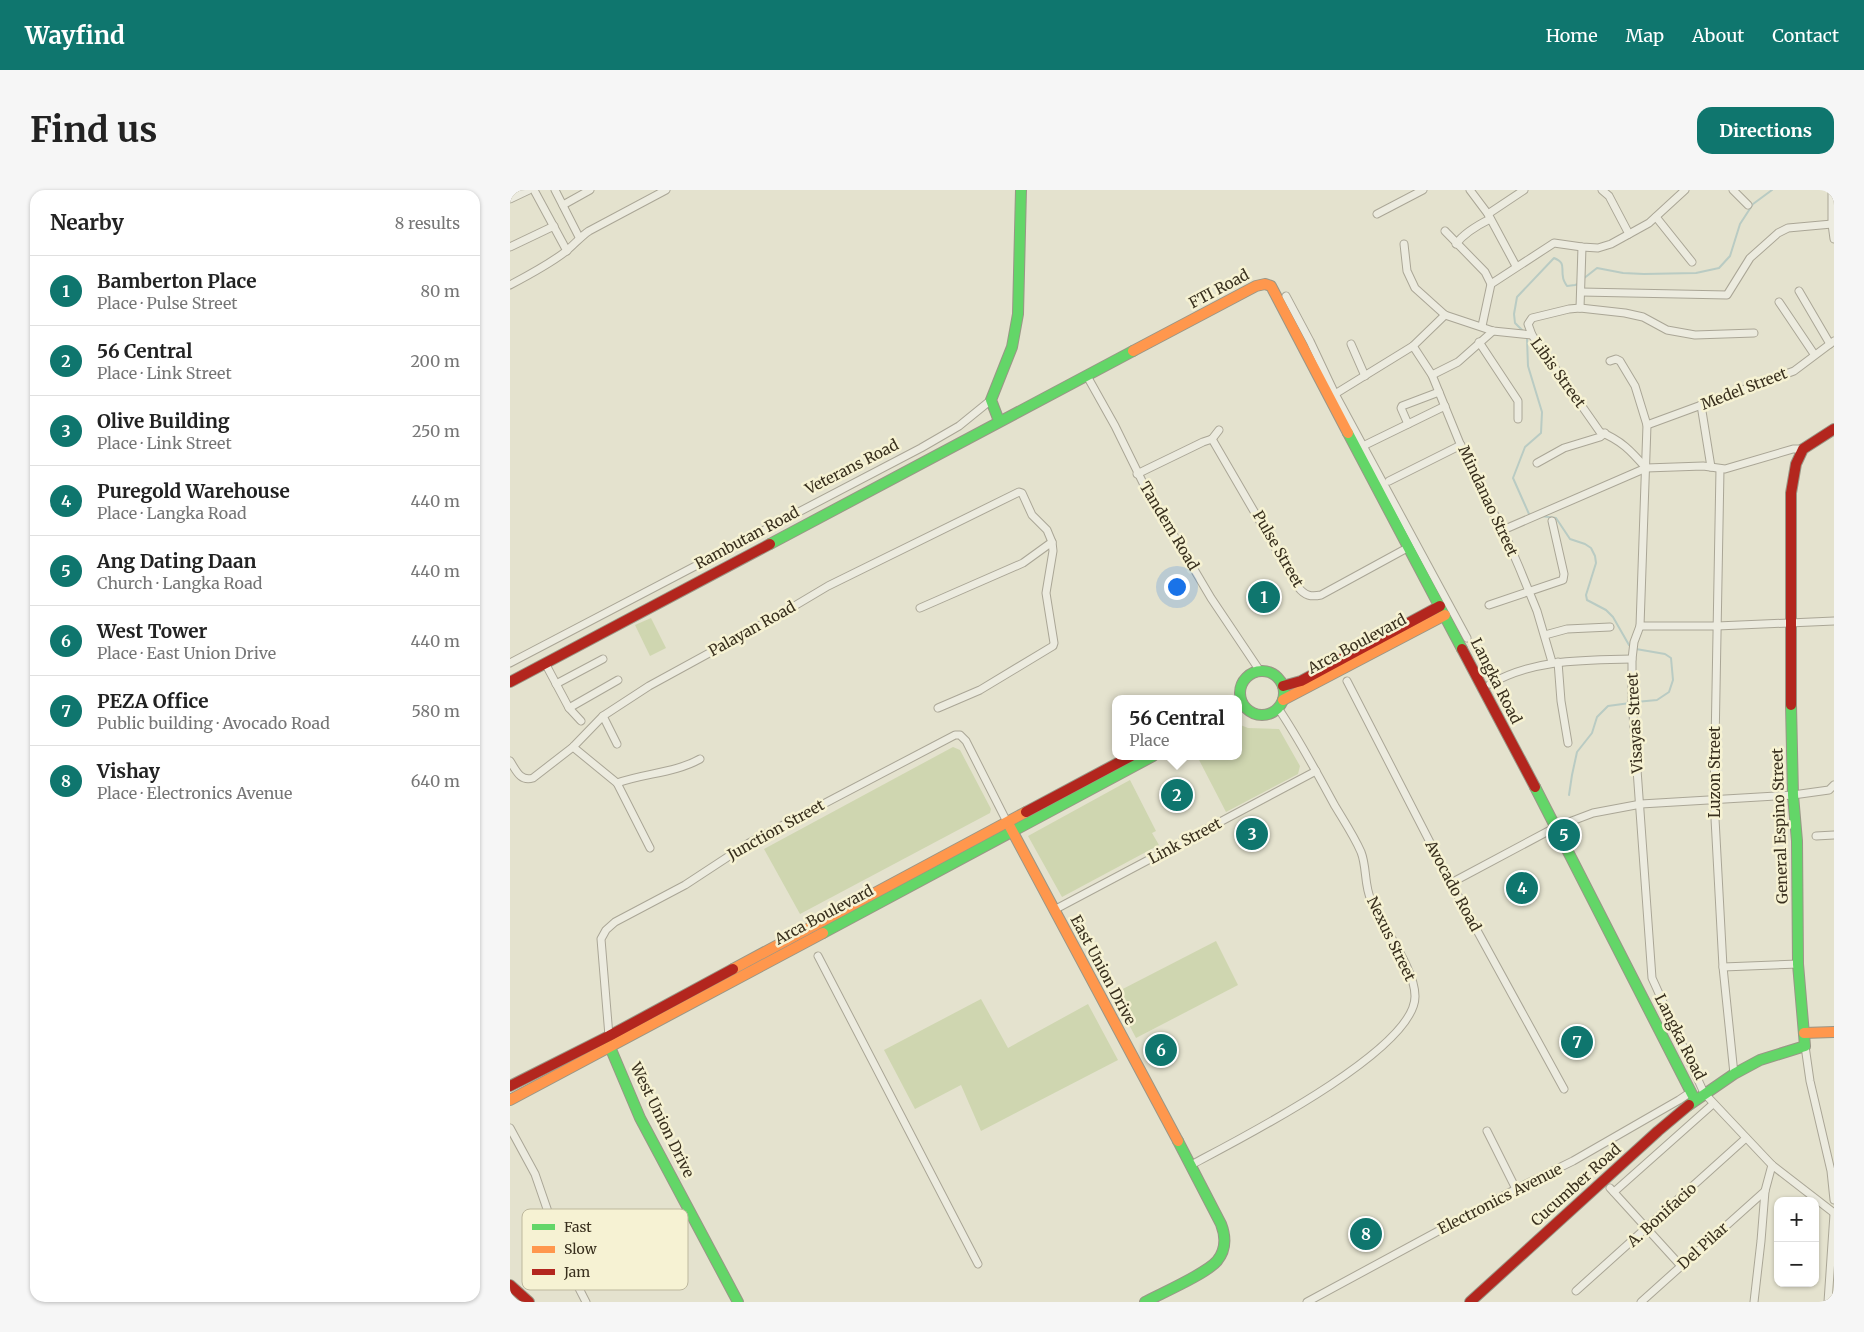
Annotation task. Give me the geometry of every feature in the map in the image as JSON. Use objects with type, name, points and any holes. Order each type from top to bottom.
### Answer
[{"type":"street","points":[[510,200],[529,190]]},
{"type":"street","points":[[534,190],[567,251]]},
{"type":"street","points":[[555,190],[579,237]]},
{"type":"street","points":[[563,205],[590,190]]},
{"type":"street","points":[[510,285],[567,251],[579,237],[666,190]]},
{"type":"street","name":"Veterans Road","points":[[510,663],[921,448],[960,426],[991,400],[1012,347],[1018,314],[1021,190]]},
{"type":"street","points":[[1377,214],[1423,190]]},
{"type":"street","points":[[1470,190],[1489,217],[1516,266]]},
{"type":"street","points":[[1456,244],[1463,236],[1524,190]]},
{"type":"street","points":[[1602,190],[1609,196],[1629,234]]},
{"type":"street","points":[[1491,284],[1554,243],[1582,248],[1598,248],[1611,244],[1649,223],[1685,190]]},
{"type":"street","points":[[1733,190],[1748,205]]},
{"type":"street","points":[[1832,190],[1834,239]]},
{"type":"street","points":[[1656,217],[1692,262]]},
{"type":"street","points":[[1581,284],[1727,295],[1738,274],[1750,258],[1778,234],[1788,228],[1832,224]]},
{"type":"street","points":[[510,246],[554,226]]},
{"type":"street","points":[[1445,231],[1485,272],[1491,284],[1482,326]]},
{"type":"street","name":"Libis Street","points":[[1404,244],[1407,271],[1415,288],[1445,315],[1493,331],[1532,335],[1600,432],[1615,438],[1630,450],[1646,468]]},
{"type":"street","points":[[1580,308],[1582,248]]},
{"type":"street","name":"FTI Road","points":[[999,421],[1088,376],[1254,287],[1264,283],[1268,284],[1271,286],[1409,547]]},
{"type":"street","points":[[1799,291],[1832,342]]},
{"type":"street","points":[[1286,296],[1423,562],[1467,638]]},
{"type":"street","points":[[1779,302],[1814,354]]},
{"type":"street","points":[[1532,335],[1528,324],[1532,318],[1580,308],[1624,313],[1643,318],[1667,330],[1695,335],[1754,333]]},
{"type":"street","points":[[1335,394],[1413,346],[1445,315]]},
{"type":"street","points":[[1432,375],[1458,362],[1493,331]]},
{"type":"street","points":[[1479,342],[1518,401],[1518,419]]},
{"type":"street","name":"Medel Street","points":[[1647,425],[1794,371],[1832,342]]},
{"type":"street","points":[[1351,344],[1365,376]]},
{"type":"street","name":"Mindanao Street","points":[[1413,346],[1432,375],[1472,473],[1503,530],[1529,591],[1555,662],[1568,743]]},
{"type":"street","name":"Visayas Street","points":[[1610,361],[1616,358],[1620,361],[1635,386],[1647,425],[1640,626],[1634,642],[1632,659],[1633,707],[1652,978],[1704,1093],[1772,1165],[1834,1214]]},
{"type":"street","name":"Tandem Road","points":[[1088,376],[1138,474],[1211,598],[1260,671]]},
{"type":"street","points":[[1408,424],[1402,406],[1439,392]]},
{"type":"street","points":[[991,400],[999,421]]},
{"type":"street","points":[[1701,405],[1711,467]]},
{"type":"street","points":[[1363,446],[1445,406]]},
{"type":"street","name":"Rambutan Road","points":[[510,682],[999,421]]},
{"type":"street","points":[[1503,530],[1646,468],[1711,467],[1720,469],[1742,465],[1793,449],[1803,449],[1834,429]]},
{"type":"street","points":[[1138,474],[1212,439],[1218,430]]},
{"type":"street","points":[[1537,463],[1564,448],[1600,437],[1605,433]]},
{"type":"street","name":"Pulse Street","points":[[1212,439],[1298,587],[1308,596],[1321,595],[1409,547]]},
{"type":"street","points":[[1389,481],[1461,445]]},
{"type":"street","name":"General Espino Street","points":[[1803,449],[1796,464],[1791,493],[1790,624],[1793,794],[1797,841],[1798,964],[1810,1081],[1831,1172],[1834,1200]]},
{"type":"street","name":"Luzon Street","points":[[1720,469],[1714,800],[1723,967],[1734,1074]]},
{"type":"street","name":"Palayan Road","points":[[510,761],[522,779],[532,778],[573,747],[603,716],[649,686],[828,586],[1019,492],[1022,494],[1032,515],[1047,530],[1052,542]]},
{"type":"street","points":[[1489,605],[1563,580],[1564,577],[1552,522]]},
{"type":"street","points":[[920,608],[1023,563],[1052,542],[1053,551],[1046,592],[1054,640],[1053,646],[980,690],[938,708]]},
{"type":"street","name":"Langka Road","points":[[1409,547],[1423,562],[1442,610],[1556,827],[1693,1096]]},
{"type":"street","name":"Arca Boulevard","points":[[1283,686],[1301,681],[1442,610]]},
{"type":"street","name":"Arca Boulevard","points":[[1280,704],[1442,610]]},
{"type":"street","points":[[1640,626],[1717,626],[1834,622]]},
{"type":"street","points":[[1545,635],[1567,629],[1610,627]]},
{"type":"street","points":[[556,684],[603,659]]},
{"type":"street","points":[[1490,684],[1520,671],[1555,662],[1632,659]]},
{"type":"street","points":[[545,663],[569,708],[580,721]]},
{"type":"street","points":[[1240,695],[1240,686],[1243,681],[1252,673],[1260,671],[1271,673],[1280,680],[1283,686],[1280,704],[1270,714],[1260,715],[1249,711],[1242,706]]},
{"type":"street","points":[[569,708],[618,680]]},
{"type":"street","name":"Avocado Road","points":[[1347,681],[1451,883],[1564,1089]]},
{"type":"street","name":"Nexus Street","points":[[1191,1165],[1247,1136],[1347,1075],[1372,1056],[1411,1012],[1416,998],[1414,984],[1368,895],[1361,853],[1280,704]]},
{"type":"street","points":[[603,716],[618,744]]},
{"type":"street","name":"East Union Drive","points":[[960,735],[966,741],[1009,826],[1222,1224],[1225,1234],[1224,1248],[1217,1261],[1206,1270],[1145,1302]]},
{"type":"street","name":"Junction Street","points":[[601,939],[610,926],[685,885],[749,843],[950,737],[960,735]]},
{"type":"street","points":[[573,747],[618,783],[650,848]]},
{"type":"street","points":[[618,783],[637,776],[686,767],[700,759]]},
{"type":"street","name":"Arca Boulevard","points":[[510,1100],[610,1047],[1009,826],[1123,760]]},
{"type":"street","name":"Arca Boulevard","points":[[510,1086],[1009,826],[1145,760]]},
{"type":"street","name":"Link Street","points":[[1054,910],[1316,771]]},
{"type":"street","points":[[1451,883],[1556,827],[1594,813],[1640,804],[1829,790],[1834,785]]},
{"type":"street","points":[[1816,836],[1834,835]]},
{"type":"street","name":"West Union Drive","points":[[601,939],[610,1047],[640,1118],[738,1302]]},
{"type":"street","points":[[818,956],[978,1264]]},
{"type":"street","points":[[1723,967],[1798,964]]},
{"type":"street","points":[[1804,1033],[1834,1032]]},
{"type":"street","name":"Cucumber Road","points":[[1470,1302],[1658,1131],[1693,1096],[1704,1093],[1734,1074],[1773,1055],[1805,1046]]},
{"type":"street","name":"Electronics Avenue","points":[[1307,1302],[1693,1096]]},
{"type":"street","points":[[1681,1266],[1612,1190],[1713,1104]]},
{"type":"street","points":[[510,1128],[535,1174],[547,1209]]},
{"type":"street","points":[[1487,1131],[1516,1189]]},
{"type":"street","name":"A. Bonifacio","points":[[1576,1291],[1746,1138]]},
{"type":"street","points":[[1754,1302],[1765,1191],[1772,1165]]},
{"type":"street","name":"Del Pilar","points":[[1641,1302],[1765,1191]]},
{"type":"street","points":[[1828,1302],[1834,1214]]},
{"type":"street","points":[[510,1285],[528,1302]]},
{"type":"street","points":[[580,1290],[586,1302]]},
{"type":"green space","points":[[651,618],[666,648],[650,656],[635,625]]},
{"type":"green space","points":[[1242,726],[1248,728],[1279,729],[1300,766],[1298,774],[1226,812],[1199,760],[1242,760]]},
{"type":"green space","points":[[953,747],[960,750],[991,809],[990,813],[800,914],[764,849]]},
{"type":"green space","points":[[1130,780],[1156,831],[1152,833],[1159,845],[1062,897],[1028,836]]},
{"type":"green space","points":[[1216,941],[1238,985],[1136,1038],[1113,994]]},
{"type":"green space","points":[[981,999],[1008,1048],[1088,1004],[1118,1060],[981,1131],[961,1085],[915,1109],[884,1050]]},
{"type":"waterway","points":[[1583,279],[1597,268],[1623,273],[1644,274],[1696,273],[1719,268],[1730,256],[1740,224],[1753,204],[1772,190]]},
{"type":"waterway","points":[[1523,331],[1515,323],[1514,314],[1517,297],[1554,258],[1562,264],[1563,279],[1567,286],[1578,284]]},
{"type":"waterway","points":[[1527,339],[1528,366],[1542,412],[1541,433],[1525,447],[1513,478],[1529,514],[1532,515]]},
{"type":"waterway","points":[[1541,516],[1556,518],[1570,539],[1591,548],[1596,563],[1586,595],[1587,600],[1606,610],[1613,617],[1629,645]]},
{"type":"waterway","points":[[1636,649],[1665,654],[1671,658],[1673,680],[1669,692],[1657,700],[1636,702]]},
{"type":"waterway","points":[[1569,795],[1577,752],[1592,733],[1597,717],[1608,706],[1630,703]]},
{"type":"traffic: fast","points":[[999,421],[991,400],[1012,347],[1018,314],[1021,190]]},
{"type":"traffic: fast","points":[[770,544],[1133,351]]},
{"type":"traffic: fast","points":[[1348,433],[1462,649]]},
{"type":"traffic: fast","points":[[1240,695],[1240,689],[1246,677],[1258,671],[1266,671],[1278,677],[1284,693]]},
{"type":"traffic: fast","points":[[1242,701],[1246,709],[1258,715],[1266,715],[1278,709],[1284,693]]},
{"type":"traffic: fast","points":[[1689,1105],[1734,1074],[1760,1060],[1805,1046],[1798,964],[1797,841],[1793,795],[1791,705]]},
{"type":"traffic: fast","points":[[823,933],[1146,760]]},
{"type":"traffic: fast","points":[[1535,787],[1695,1100]]},
{"type":"traffic: fast","points":[[610,1042],[610,1047],[640,1118],[738,1302]]},
{"type":"traffic: fast","points":[[1145,1302],[1204,1272],[1217,1261],[1224,1248],[1224,1234],[1221,1224],[1178,1141]]},
{"type":"traffic: slow","points":[[1133,351],[1256,286],[1265,284],[1271,286],[1348,433]]},
{"type":"traffic: slow","points":[[1283,700],[1445,615]]},
{"type":"traffic: slow","points":[[733,969],[1026,812]]},
{"type":"traffic: slow","points":[[1009,825],[1178,1141]]},
{"type":"traffic: slow","points":[[510,1100],[823,933]]},
{"type":"traffic: slow","points":[[1804,1033],[1834,1032]]},
{"type":"traffic: jam","points":[[1791,705],[1791,493],[1796,464],[1803,449],[1834,429]]},
{"type":"traffic: jam","points":[[510,682],[770,544]]},
{"type":"traffic: jam","points":[[1283,686],[1301,681],[1440,606]]},
{"type":"traffic: jam","points":[[1462,649],[1535,787]]},
{"type":"traffic: jam","points":[[1026,812],[1124,760]]},
{"type":"traffic: jam","points":[[510,1086],[609,1036],[733,969]]},
{"type":"traffic: jam","points":[[1470,1302],[1689,1105]]},
{"type":"traffic: jam","points":[[510,1285],[529,1302]]},
{"type":"place","name":"Bamberton Place","points":[[1264,597]]},
{"type":"place","name":"56 Central","points":[[1177,795]]},
{"type":"place","name":"Olive Building","points":[[1252,834]]},
{"type":"place","name":"Ang Dating Daan","points":[[1564,835]]},
{"type":"place","name":"Puregold Warehouse","points":[[1522,888]]},
{"type":"place","name":"PEZA Office","points":[[1577,1042]]},
{"type":"place","name":"West Tower","points":[[1161,1050]]},
{"type":"place","name":"Vishay","points":[[1366,1234]]}]
